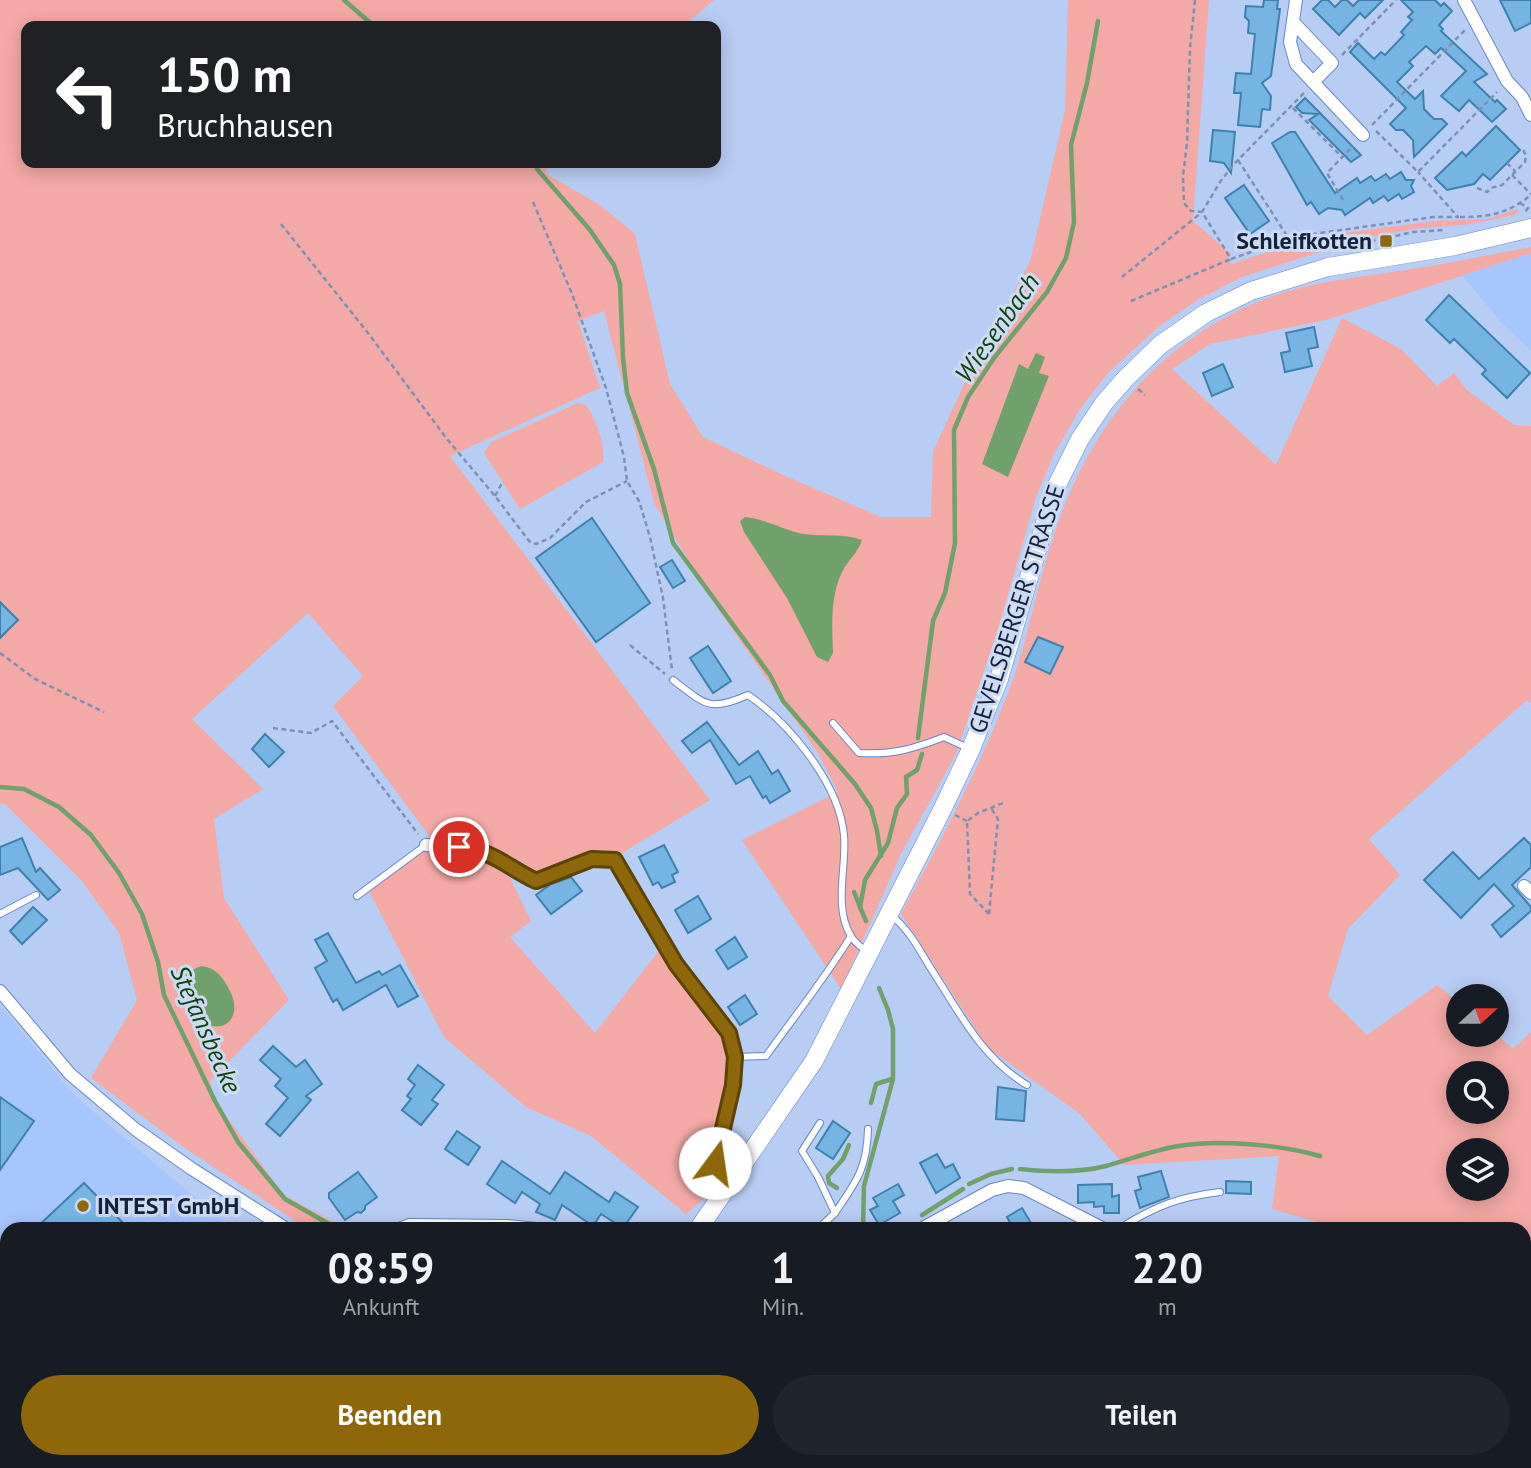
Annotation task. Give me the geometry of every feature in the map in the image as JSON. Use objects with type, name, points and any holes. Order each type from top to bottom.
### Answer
[{"type":"main road","name":"GEVELSBERGER STRASSE","points":[[703,1222],[814,1060],[891,915],[971,749],[999,679],[1055,489],[1080,439],[1095,416],[1143,360],[1206,313],[1230,300],[1276,282],[1328,267],[1455,246],[1531,228]]},
{"type":"street","points":[[1296,0],[1290,42],[1296,64],[1363,135]]},
{"type":"street","points":[[1464,0],[1507,81],[1521,97],[1531,115]]},
{"type":"street","points":[[1294,23],[1332,63],[1312,82]]},
{"type":"street","points":[[426,845],[479,850],[501,859],[536,881],[592,859],[615,860],[676,964],[729,1033],[735,1057],[733,1085],[715,1163],[720,1185],[726,1191]]},
{"type":"street","points":[[0,991],[70,1074],[135,1129],[276,1222]]},
{"type":"street","points":[[934,1222],[992,1190],[1008,1186],[1024,1188],[1090,1222]]},
{"type":"lane","points":[[673,680],[708,705],[725,705],[748,695],[776,717],[814,765],[837,806],[844,835],[842,911],[851,936],[870,955]]},
{"type":"lane","points":[[833,723],[859,753],[907,751],[944,737],[971,749]]},
{"type":"lane","points":[[357,895],[426,845]]},
{"type":"lane","points":[[0,914],[36,895]]},
{"type":"lane","points":[[891,915],[911,937],[982,1047],[1013,1076],[1027,1085]]},
{"type":"lane","points":[[735,1057],[766,1056],[798,1009],[822,982],[851,936]]},
{"type":"lane","points":[[820,1123],[802,1151],[835,1213]]},
{"type":"lane","points":[[825,1222],[835,1213],[858,1180],[867,1156],[868,1129]]},
{"type":"lane","points":[[1130,1222],[1154,1207],[1188,1195],[1220,1192]]},
{"type":"path","points":[[1195,0],[1189,48],[1187,144],[1183,176],[1184,203],[1191,211],[1202,212]]},
{"type":"path","points":[[1341,57],[1396,0]]},
{"type":"path","points":[[1458,217],[1418,172],[1371,126],[1475,20]]},
{"type":"path","points":[[1418,172],[1507,81]]},
{"type":"path","points":[[1122,277],[1202,212],[1220,182],[1238,160],[1292,107],[1312,82]]},
{"type":"path","points":[[1292,107],[1342,157]]},
{"type":"path","points":[[1343,200],[1327,173],[1363,135]]},
{"type":"path","points":[[1478,188],[1487,192],[1502,185],[1525,162],[1526,156],[1522,147]]},
{"type":"path","points":[[1238,160],[1289,239]]},
{"type":"path","points":[[1131,301],[1231,259],[1289,239],[1433,217],[1489,217],[1520,203],[1531,194],[1507,163]]},
{"type":"path","points":[[533,202],[572,294],[606,388],[624,457],[627,481],[639,501],[650,537],[663,598],[673,680]]},
{"type":"path","points":[[1520,203],[1530,207],[1531,215]]},
{"type":"path","points":[[1202,212],[1231,259]]},
{"type":"path","points":[[281,225],[529,541],[536,544],[550,538],[586,502],[627,481]]},
{"type":"path","points":[[1348,247],[1413,232],[1448,230]]},
{"type":"path","points":[[495,496],[502,482]]},
{"type":"path","points":[[630,645],[673,680]]},
{"type":"path","points":[[0,653],[35,679],[104,712]]},
{"type":"path","points":[[273,727],[312,733],[332,721],[426,845]]},
{"type":"path","points":[[991,808],[998,819],[989,914],[970,894],[967,821],[978,813],[1003,803]]},
{"type":"shaded area","points":[[0,0],[714,0],[689,21],[21,21],[21,168],[548,168],[545,173],[600,205],[635,234],[670,384],[703,437],[881,517],[931,517],[933,452],[970,371],[1030,262],[1065,110],[1068,0],[1209,0],[1193,221],[1232,255],[1227,258],[1231,264],[1313,237],[1434,221],[1488,219],[1517,209],[1519,211],[1514,215],[1471,224],[1413,229],[1359,239],[1242,277],[1199,299],[1158,327],[1107,374],[1080,409],[1054,454],[1036,497],[1000,623],[956,754],[902,852],[841,989],[742,840],[838,792],[818,753],[718,609],[654,503],[604,311],[578,321],[600,388],[450,456],[710,800],[619,855],[590,853],[533,874],[505,868],[531,921],[510,937],[595,1033],[661,948],[716,1023],[728,1047],[730,1087],[705,1197],[686,1214],[591,1136],[526,1107],[444,1037],[369,891],[433,841],[333,706],[363,676],[308,613],[192,719],[263,789],[214,819],[224,898],[289,1000],[210,1081],[215,1101],[284,1195],[333,1222],[297,1222],[182,1146],[91,1078],[137,1000],[119,933],[82,881],[4,803],[0,805]]},
{"type":"shaded area","points":[[1531,247],[1531,253],[1326,320],[1210,344],[1172,369],[1276,465],[1342,318],[1401,349],[1437,386],[1454,373],[1467,390],[1514,425],[1531,426],[1531,703],[1527,700],[1369,839],[1400,875],[1348,929],[1328,996],[1367,1035],[1437,985],[1446,992],[1446,1047],[1509,1045],[1513,1049],[1531,1032],[1531,1222],[1317,1222],[1272,1209],[1279,1156],[1124,1165],[1080,1114],[988,1048],[901,914],[989,740],[1019,663],[1047,556],[1067,499],[1106,427],[1130,395],[1158,366],[1189,340],[1224,318],[1280,294],[1355,277],[1427,267]]},
{"type":"shaded area","points":[[1531,253],[1531,351],[1501,322],[1462,275]]},
{"type":"shaded area","points":[[1036,353],[1045,357],[1039,373],[1049,376],[1008,477],[982,464],[1019,364],[1028,369]]},
{"type":"shaded area","points":[[578,403],[586,405],[596,424],[603,447],[603,462],[520,509],[484,453],[491,442]]},
{"type":"shaded area","points":[[745,517],[803,534],[862,540],[844,568],[835,591],[833,653],[828,662],[817,657],[787,598],[744,532],[740,521]]},
{"type":"shaded area","points":[[201,966],[218,973],[234,1001],[234,1012],[225,1024],[208,1025],[199,1019],[186,1000],[183,991],[185,973]]},
{"type":"shaded area","points":[[0,1005],[75,1096],[224,1222],[0,1222]]},
{"type":"building","points":[[1264,0],[1278,0],[1277,9],[1280,9],[1271,76],[1262,83],[1271,96],[1270,110],[1262,109],[1260,127],[1238,125],[1241,93],[1234,93],[1236,73],[1251,74],[1255,34],[1248,33],[1246,6],[1263,7]]},
{"type":"building","points":[[1322,0],[1328,0],[1335,7],[1342,0],[1347,0],[1353,6],[1359,0],[1383,0],[1365,18],[1360,13],[1339,35],[1313,9]]},
{"type":"building","points":[[1401,0],[1435,0],[1441,6],[1444,3],[1452,11],[1439,25],[1443,29],[1441,31],[1487,74],[1474,82],[1506,109],[1492,122],[1469,100],[1459,111],[1441,96],[1466,71],[1441,48],[1435,54],[1426,46],[1409,62],[1413,66],[1397,82],[1415,99],[1423,91],[1424,109],[1434,119],[1442,119],[1447,124],[1414,157],[1413,140],[1403,130],[1396,130],[1390,124],[1406,108],[1350,52],[1358,43],[1374,59],[1381,52],[1385,55],[1404,35],[1401,32],[1412,20],[1408,17],[1413,12]]},
{"type":"building","points":[[1500,0],[1531,0],[1531,23],[1515,31]]},
{"type":"building","points":[[1305,98],[1361,155],[1351,162],[1309,120],[1318,114],[1302,113],[1296,107]]},
{"type":"building","points":[[1496,126],[1520,150],[1490,180],[1483,174],[1474,184],[1447,190],[1435,178],[1462,152],[1466,156]]},
{"type":"building","points":[[1213,130],[1235,132],[1231,173],[1224,163],[1210,161]]},
{"type":"building","points":[[1290,132],[1295,132],[1335,193],[1357,178],[1360,183],[1371,176],[1375,181],[1386,174],[1390,179],[1401,172],[1406,180],[1414,180],[1411,186],[1414,192],[1402,199],[1399,194],[1388,201],[1384,196],[1373,203],[1370,198],[1345,215],[1342,210],[1328,208],[1319,214],[1311,202],[1307,205],[1272,143]]},
{"type":"building","points":[[1244,185],[1269,221],[1250,234],[1225,198]]},
{"type":"building","points":[[1449,295],[1530,373],[1507,398],[1482,374],[1486,370],[1454,339],[1450,343],[1426,320]]},
{"type":"building","points":[[1314,327],[1318,347],[1308,349],[1312,366],[1285,372],[1281,353],[1290,351],[1286,333]]},
{"type":"building","points":[[1223,364],[1233,387],[1212,396],[1203,373]]},
{"type":"building","points":[[592,518],[650,603],[596,642],[536,558]]},
{"type":"building","points":[[672,560],[685,581],[673,588],[660,567]]},
{"type":"building","points":[[0,602],[18,620],[0,638]]},
{"type":"building","points":[[1038,637],[1063,647],[1050,674],[1025,662]]},
{"type":"building","points":[[708,646],[731,681],[713,693],[690,658]]},
{"type":"building","points":[[707,722],[739,765],[758,751],[772,774],[778,770],[790,791],[770,803],[766,796],[763,798],[750,776],[736,784],[710,740],[692,753],[682,741]]},
{"type":"building","points":[[265,734],[284,752],[269,767],[252,749]]},
{"type":"building","points":[[22,838],[36,872],[40,868],[60,890],[48,900],[18,868],[0,875],[0,847]]},
{"type":"building","points":[[1524,838],[1531,845],[1531,867],[1512,885],[1531,907],[1531,911],[1501,937],[1492,925],[1514,906],[1494,884],[1461,918],[1424,880],[1453,852],[1479,879]]},
{"type":"building","points":[[664,845],[678,872],[672,875],[675,882],[662,888],[658,882],[653,885],[639,857]]},
{"type":"building","points":[[571,877],[582,891],[551,914],[536,895],[551,884]]},
{"type":"building","points":[[698,896],[711,919],[688,933],[675,910]]},
{"type":"building","points":[[33,907],[47,920],[22,944],[10,931]]},
{"type":"building","points":[[328,933],[356,983],[379,971],[382,975],[400,965],[418,996],[398,1007],[386,985],[343,1010],[337,999],[333,1002],[315,968],[327,961],[315,940]]},
{"type":"building","points":[[735,937],[747,957],[728,969],[716,950]]},
{"type":"building","points":[[745,995],[757,1014],[740,1025],[728,1007]]},
{"type":"building","points":[[273,1046],[296,1067],[305,1060],[322,1084],[306,1096],[311,1100],[280,1136],[266,1124],[288,1098],[275,1086],[281,1079],[260,1060]]},
{"type":"building","points":[[418,1065],[444,1085],[432,1100],[438,1104],[421,1125],[402,1110],[411,1099],[407,1096],[415,1085],[408,1079]]},
{"type":"building","points":[[998,1087],[1026,1091],[1024,1121],[996,1119]]},
{"type":"building","points":[[0,1097],[34,1121],[0,1170]]},
{"type":"building","points":[[833,1121],[850,1133],[833,1159],[816,1148]]},
{"type":"building","points":[[457,1131],[480,1147],[468,1165],[445,1149]]},
{"type":"building","points":[[937,1154],[945,1168],[953,1164],[960,1178],[936,1193],[920,1163]]},
{"type":"building","points":[[502,1161],[550,1194],[565,1172],[609,1202],[615,1192],[638,1207],[627,1222],[614,1222],[601,1214],[596,1222],[587,1222],[562,1205],[555,1220],[536,1212],[540,1204],[522,1192],[515,1203],[487,1184]]},
{"type":"building","points":[[1161,1171],[1169,1197],[1140,1208],[1135,1191],[1141,1189],[1138,1177]]},
{"type":"building","points":[[358,1172],[377,1197],[365,1206],[361,1213],[357,1212],[345,1220],[329,1198],[329,1193]]},
{"type":"building","points":[[1226,1181],[1251,1182],[1251,1194],[1226,1193]]},
{"type":"building","name":"INTEST GmbH","points":[[84,1183],[122,1222],[42,1222]]},
{"type":"building","points":[[898,1184],[904,1195],[893,1201],[900,1213],[884,1222],[877,1222],[870,1210],[878,1206],[873,1198]]},
{"type":"building","points":[[1112,1184],[1112,1197],[1119,1195],[1119,1213],[1104,1213],[1104,1206],[1094,1207],[1094,1202],[1078,1203],[1078,1185]]},
{"type":"building","points":[[1022,1208],[1030,1222],[1010,1222],[1007,1217]]},
{"type":"waterway","points":[[344,0],[368,21]]},
{"type":"waterway","name":"Wiesenbach","points":[[918,738],[933,621],[945,593],[955,543],[954,430],[968,397],[994,358],[1047,292],[1066,258],[1074,222],[1071,145],[1087,83],[1098,21]]},
{"type":"waterway","points":[[537,169],[590,230],[614,265],[620,284],[627,393],[654,469],[673,543],[770,675],[783,701],[855,784],[871,808],[881,856]]},
{"type":"waterway","name":"Wiesenbach","points":[[866,921],[860,907],[865,880],[888,843],[897,808],[907,794],[906,777],[917,770],[922,754]]},
{"type":"waterway","name":"Stefansbecke","points":[[0,787],[24,789],[59,807],[91,835],[119,873],[142,914],[158,962],[164,995],[215,1101],[238,1142],[285,1199],[325,1222]]},
{"type":"waterway","points":[[854,892],[860,907]]},
{"type":"waterway","points":[[863,1222],[864,1186],[893,1079],[893,1029],[879,988]]},
{"type":"waterway","points":[[871,1103],[876,1084],[892,1079]]},
{"type":"waterway","points":[[1020,1169],[1085,1170],[1170,1148],[1212,1143],[1269,1146],[1320,1156]]},
{"type":"waterway","points":[[837,1188],[829,1183],[828,1176],[843,1159],[849,1145]]},
{"type":"waterway","points":[[969,1184],[991,1174],[1012,1169]]},
{"type":"waterway","points":[[922,1215],[963,1189]]},
{"type":"place","name":"Schleifkotten","points":[[1386,241]]},
{"type":"place","name":"INTEST GmbH","points":[[83,1206]]},
{"type":"route","points":[[459,847],[479,850],[501,859],[536,881],[592,859],[615,860],[676,964],[729,1033],[735,1057],[733,1085],[715,1163]]}]
